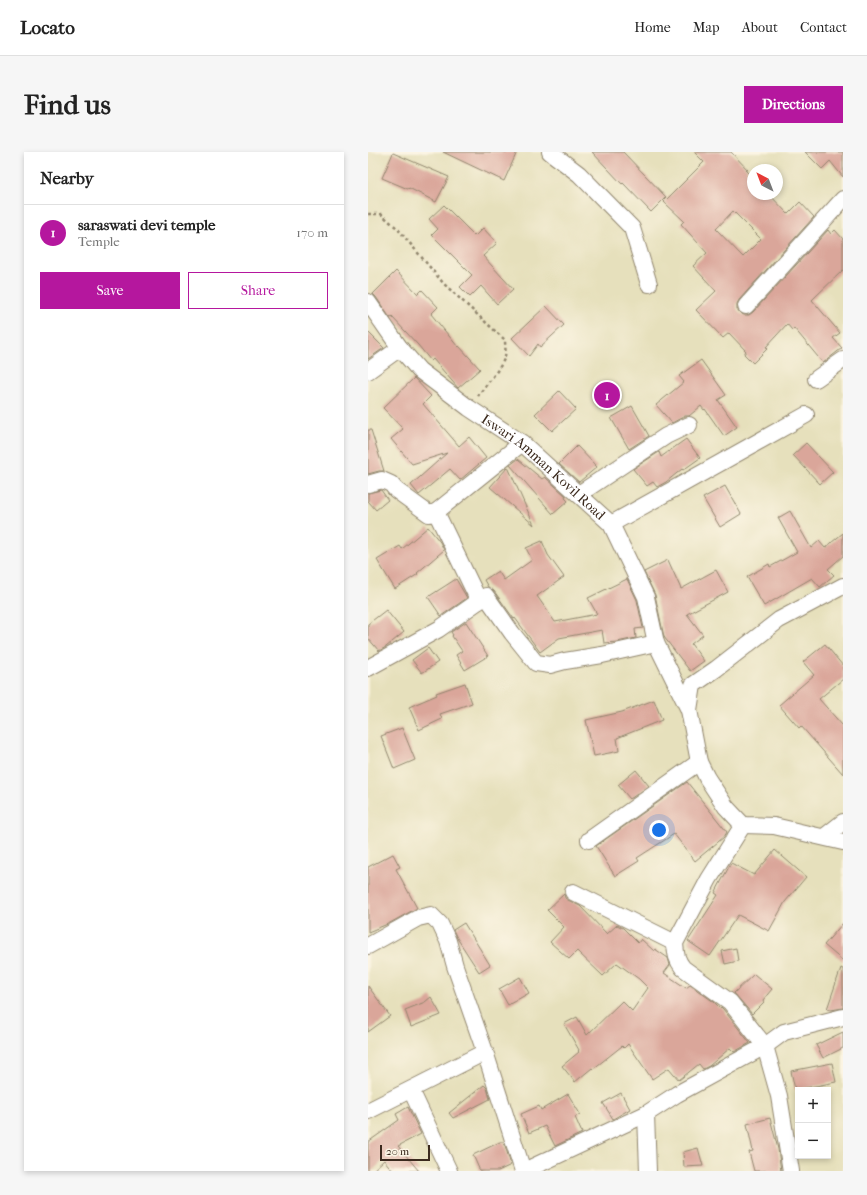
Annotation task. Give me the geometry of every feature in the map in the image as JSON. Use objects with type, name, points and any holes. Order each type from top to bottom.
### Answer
[{"type":"street","points":[[550,152],[579,174],[632,228],[650,284]]},
{"type":"street","points":[[746,306],[843,199]]},
{"type":"street","name":"Iswari Amman Kovil Road","points":[[368,302],[400,348],[419,370],[469,408],[522,443],[611,524],[646,597],[656,643],[689,710]]},
{"type":"street","points":[[368,371],[400,348]]},
{"type":"street","points":[[816,379],[843,360]]},
{"type":"street","points":[[611,524],[806,415]]},
{"type":"street","points":[[579,494],[666,436],[689,425]]},
{"type":"street","points":[[368,484],[382,480],[391,484],[396,490],[429,514],[436,512],[522,443]]},
{"type":"street","points":[[436,512],[479,601]]},
{"type":"street","points":[[843,586],[779,620],[693,685],[689,710],[699,762],[707,778],[726,807],[743,825],[774,826],[843,842]]},
{"type":"street","points":[[368,668],[439,629],[486,596],[512,633],[536,663],[550,665],[656,643]]},
{"type":"street","points":[[590,840],[699,762]]},
{"type":"street","points":[[824,837],[843,822]]},
{"type":"street","points":[[743,825],[709,879],[675,943],[676,954],[677,961],[683,968],[730,1002],[765,1046],[779,1096],[791,1171]]},
{"type":"street","points":[[573,892],[675,943]]},
{"type":"street","points":[[368,946],[418,918],[431,915],[440,924],[448,941],[523,1171],[646,1114],[677,1094],[765,1046],[784,1032],[843,1017]]},
{"type":"street","points":[[368,1111],[485,1052]]},
{"type":"street","points":[[411,1090],[449,1171]]},
{"type":"street","points":[[646,1114],[648,1171]]},
{"type":"path","points":[[368,214],[381,214],[397,228],[444,284],[505,340],[505,356],[495,375],[486,384],[469,408]]},
{"type":"building","points":[[443,152],[517,152],[504,181]]},
{"type":"building","points":[[592,152],[623,152],[666,197],[651,212]]},
{"type":"building","points":[[694,152],[731,152],[747,169],[747,200],[775,200],[788,214],[800,202],[814,217],[739,300],[737,309],[744,315],[749,315],[753,312],[828,230],[831,234],[835,230],[843,239],[843,270],[812,300],[840,333],[833,338],[842,348],[823,363],[794,328],[792,330],[787,324],[766,347],[768,348],[753,363],[744,354],[746,351],[729,333],[723,338],[696,310],[716,291],[693,266],[707,253],[681,224],[684,221],[664,202],[704,162]],"holes":[[[733,211],[761,239],[743,257],[716,229]]]},
{"type":"building","points":[[805,152],[843,152],[843,177],[830,161],[822,169]]},
{"type":"building","points":[[393,153],[449,177],[436,202],[409,188],[408,189],[382,178]]},
{"type":"building","points":[[444,205],[475,236],[483,228],[497,243],[483,256],[513,289],[497,304],[481,286],[470,297],[460,287],[472,275],[432,235],[438,229],[429,219]]},
{"type":"building","points":[[396,271],[418,294],[422,290],[438,307],[431,314],[458,347],[459,346],[480,369],[458,388],[433,359],[431,361],[392,317],[390,318],[373,294]]},
{"type":"building","points":[[546,306],[564,325],[540,347],[538,344],[529,356],[512,338]]},
{"type":"building","points":[[368,332],[384,348],[368,359]]},
{"type":"building","points":[[701,360],[726,395],[718,400],[737,427],[724,436],[705,409],[704,410],[701,406],[689,416],[685,416],[672,423],[656,405],[684,382],[679,376]]},
{"type":"building","points":[[414,378],[431,396],[423,404],[459,446],[469,437],[486,458],[460,480],[450,469],[419,495],[411,485],[447,453],[412,464],[391,439],[403,429],[383,408]]},
{"type":"building","points":[[559,391],[576,409],[552,431],[535,414]]},
{"type":"building","points":[[632,406],[649,436],[629,449],[611,418]]},
{"type":"building","points":[[368,430],[371,430],[384,471],[368,474]]},
{"type":"building","points":[[686,439],[700,458],[657,487],[653,482],[647,486],[633,469],[659,452],[661,457]]},
{"type":"building","points":[[806,443],[833,472],[820,484],[793,455]]},
{"type":"building","points":[[577,446],[597,467],[579,482],[559,464]]},
{"type":"building","points":[[518,459],[542,479],[545,477],[566,496],[565,498],[568,501],[553,514],[510,465]]},
{"type":"building","points":[[508,467],[534,525],[490,487]]},
{"type":"building","points":[[725,486],[741,514],[720,527],[703,498]]},
{"type":"building","points":[[381,490],[388,500],[376,510],[368,501],[368,493]]},
{"type":"building","points":[[790,511],[811,548],[819,541],[825,548],[843,533],[843,556],[828,569],[834,575],[820,587],[812,578],[764,606],[747,577],[769,564],[770,567],[797,552],[778,518]]},
{"type":"building","points":[[428,527],[440,542],[444,550],[417,573],[418,574],[395,589],[377,560],[400,546],[402,549]]},
{"type":"building","points":[[542,541],[548,555],[564,577],[537,596],[555,622],[597,614],[588,598],[627,579],[637,600],[643,628],[635,629],[636,638],[604,643],[602,630],[559,638],[540,652],[484,580],[498,571],[504,580],[532,560],[526,548]]},
{"type":"building","points":[[668,560],[681,589],[716,570],[728,592],[687,614],[703,635],[691,644],[704,661],[690,671],[664,637],[655,595],[644,572]]},
{"type":"building","points":[[456,579],[467,598],[441,616],[428,597]]},
{"type":"building","points":[[386,610],[404,632],[379,651],[368,638],[368,624]]},
{"type":"building","points":[[466,622],[488,656],[465,670],[456,655],[462,651],[451,632]]},
{"type":"building","points":[[825,644],[843,666],[843,679],[819,699],[843,726],[843,774],[801,726],[799,728],[779,705],[814,675],[803,662]]},
{"type":"building","points":[[428,648],[438,662],[422,673],[412,660]]},
{"type":"building","points":[[465,683],[472,703],[440,714],[442,719],[419,730],[409,707],[437,695],[436,693]]},
{"type":"building","points":[[654,700],[662,720],[617,738],[619,751],[594,756],[586,720],[622,712]]},
{"type":"building","points":[[402,728],[415,760],[394,769],[381,736]]},
{"type":"building","points":[[636,770],[649,786],[630,799],[618,785]]},
{"type":"building","points":[[687,782],[727,832],[724,837],[695,861],[674,834],[637,858],[639,861],[615,876],[596,846]]},
{"type":"building","points":[[775,850],[806,877],[785,902],[769,931],[738,915],[710,956],[688,941],[718,895],[715,893],[731,863],[754,875]]},
{"type":"building","points":[[393,854],[400,867],[396,869],[417,908],[390,923],[368,932],[368,867]]},
{"type":"building","points":[[564,894],[565,898],[580,906],[607,934],[617,925],[623,928],[638,943],[641,939],[654,951],[655,949],[668,958],[670,965],[664,973],[686,988],[690,985],[720,1008],[721,1007],[750,1043],[734,1052],[730,1048],[709,1066],[703,1069],[699,1064],[679,1080],[669,1068],[652,1079],[628,1044],[624,1048],[622,1046],[575,1082],[562,1066],[579,1052],[579,1050],[564,1024],[577,1017],[587,1035],[622,1001],[632,1011],[648,988],[639,979],[617,963],[603,976],[577,951],[569,959],[550,942],[564,927],[547,910]]},
{"type":"building","points":[[464,923],[490,965],[479,972],[453,930]]},
{"type":"building","points":[[843,923],[843,961],[824,945]]},
{"type":"building","points":[[736,948],[738,961],[725,964],[722,951]]},
{"type":"building","points":[[841,968],[843,969],[843,1008],[831,1010],[827,1009]]},
{"type":"building","points":[[754,974],[772,989],[763,1000],[764,1002],[752,1014],[734,993]]},
{"type":"building","points":[[520,977],[529,993],[508,1005],[499,989]]},
{"type":"building","points":[[368,986],[390,1016],[368,1032]]},
{"type":"building","points":[[431,997],[441,1015],[411,1027],[405,1010],[425,1002]]},
{"type":"building","points":[[843,1032],[843,1048],[823,1058],[816,1045]]},
{"type":"building","points":[[832,1063],[836,1082],[810,1087],[795,1087],[795,1090],[791,1071]]},
{"type":"building","points":[[484,1085],[487,1088],[490,1099],[453,1118],[449,1113]]},
{"type":"building","points":[[621,1093],[630,1109],[613,1119],[603,1103]]},
{"type":"building","points":[[568,1094],[580,1114],[575,1117],[582,1133],[555,1146],[545,1126],[529,1133],[521,1114],[539,1106],[541,1110]]},
{"type":"building","points":[[408,1107],[421,1134],[398,1146],[419,1171],[393,1171],[384,1160],[372,1171],[368,1171],[368,1142],[399,1120],[396,1114]]},
{"type":"building","points":[[770,1118],[778,1149],[781,1171],[754,1171],[749,1152],[753,1151],[747,1124]]},
{"type":"building","points":[[500,1142],[504,1142],[511,1165],[498,1171],[480,1171],[473,1155]]},
{"type":"building","points":[[698,1148],[703,1166],[684,1167],[683,1152]]},
{"type":"place","name":"saraswati devi temple","points":[[607,395]]}]
